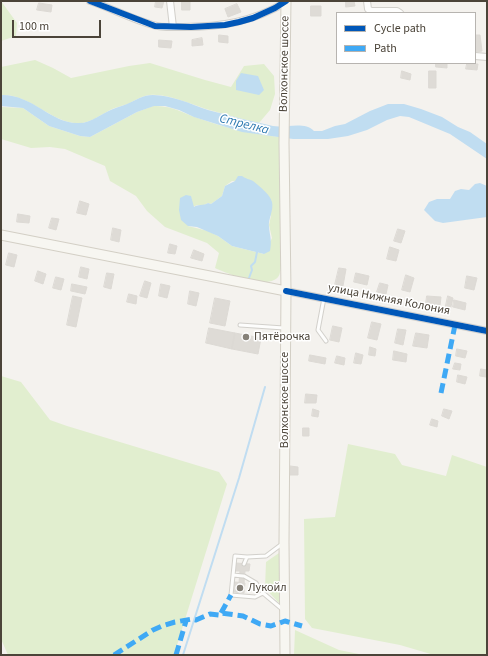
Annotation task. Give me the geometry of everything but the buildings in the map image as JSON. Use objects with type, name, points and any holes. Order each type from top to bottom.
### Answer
[{"type":"main road","name":"Волхонское шоссе","points":[[286,1],[284,119],[286,292],[284,542],[286,655]]},
{"type":"main road","name":"улица Нижняя Колония","points":[[1,234],[286,292]]},
{"type":"street","points":[[90,1],[155,26],[173,27],[209,27],[238,22],[260,15],[286,1]]},
{"type":"street","points":[[170,1],[173,27]]},
{"type":"street","points":[[367,1],[368,9],[371,11],[398,12]]},
{"type":"street","points":[[476,56],[487,57]]},
{"type":"street","name":"улица Нижняя Колония","points":[[286,292],[324,298],[487,331]]},
{"type":"lane","points":[[324,298],[318,330],[326,341]]},
{"type":"lane","points":[[240,325],[286,328]]},
{"type":"lane","points":[[263,592],[255,597],[231,595],[235,556],[266,556],[284,542]]},
{"type":"lane","points":[[244,564],[247,557]]},
{"type":"lane","points":[[233,575],[244,576],[256,583],[263,592],[285,611]]},
{"type":"green space","points":[[1,1],[17,23],[16,36],[1,41]]},
{"type":"green space","points":[[35,60],[71,78],[150,63],[231,87],[244,66],[264,64],[274,76],[275,94],[270,110],[259,123],[206,109],[170,97],[156,95],[141,97],[84,123],[74,123],[56,117],[21,99],[1,95],[1,67]]},
{"type":"green space","points":[[153,106],[166,107],[226,127],[280,137],[281,267],[277,278],[268,282],[253,281],[215,268],[219,253],[207,243],[165,227],[147,211],[136,196],[110,181],[105,166],[65,149],[50,147],[31,148],[1,139],[1,107],[23,108],[49,126],[80,136],[90,137],[137,112]],"holes":[[[232,181],[235,181],[271,216],[269,225],[272,238],[264,254],[232,246],[208,231],[188,226],[193,202],[193,207],[197,205],[202,206],[208,203],[211,204],[222,196],[225,186]]]},
{"type":"green space","points":[[1,376],[21,382],[50,420],[219,472],[227,484],[174,655],[8,655],[1,639]]},
{"type":"green space","points":[[348,444],[395,454],[402,465],[446,476],[452,455],[487,467],[487,655],[434,655],[400,645],[312,628],[305,619],[304,519],[335,517]]},
{"type":"green space","points":[[279,553],[279,603],[265,588],[266,562]]},
{"type":"green space","points":[[295,630],[339,650],[364,655],[294,655]]},
{"type":"water","points":[[241,73],[258,76],[264,90],[259,95],[236,90],[236,81]]},
{"type":"water","name":"Стрелка","points":[[1,95],[12,96],[32,103],[50,114],[68,122],[87,122],[108,111],[140,98],[160,95],[174,98],[208,110],[273,126],[306,126],[314,131],[322,131],[345,124],[370,111],[388,104],[404,104],[442,117],[458,127],[470,132],[487,144],[487,159],[450,134],[409,117],[400,116],[387,120],[367,130],[348,136],[328,139],[293,139],[242,132],[194,117],[179,110],[165,106],[154,106],[137,112],[90,137],[80,136],[49,126],[23,108],[1,106]]},
{"type":"water","points":[[238,176],[242,176],[253,181],[267,193],[272,202],[269,224],[271,241],[270,251],[264,254],[232,246],[218,236],[197,227],[188,226],[181,220],[179,210],[180,198],[186,195],[191,196],[194,207],[208,203],[211,204],[222,196],[225,186],[235,181]]},
{"type":"water","points":[[480,183],[487,186],[487,217],[443,223],[435,221],[424,210],[429,202],[437,199],[450,199],[455,191],[461,189],[469,190],[475,184]]},
{"type":"waterway","points":[[249,278],[252,270],[251,266],[255,262],[257,252]]},
{"type":"waterway","points":[[183,655],[239,478],[265,387]]},
{"type":"marked path","points":[[441,393],[455,325]]},
{"type":"marked path","points":[[221,613],[231,595]]},
{"type":"marked path","points":[[114,655],[153,630],[162,626],[175,622],[192,619],[196,620],[210,614],[219,615],[221,613],[243,616],[260,624],[271,626],[285,621],[302,626]]},
{"type":"marked path","points":[[176,655],[186,621]]},
{"type":"cycle path","points":[[90,1],[155,26],[191,27],[225,25],[239,22],[253,18],[286,1]]},
{"type":"cycle path","points":[[286,291],[487,331]]},
{"type":"place","name":"Пятёрочка","points":[[246,337]]},
{"type":"place","name":"Лукойл","points":[[240,588]]}]
